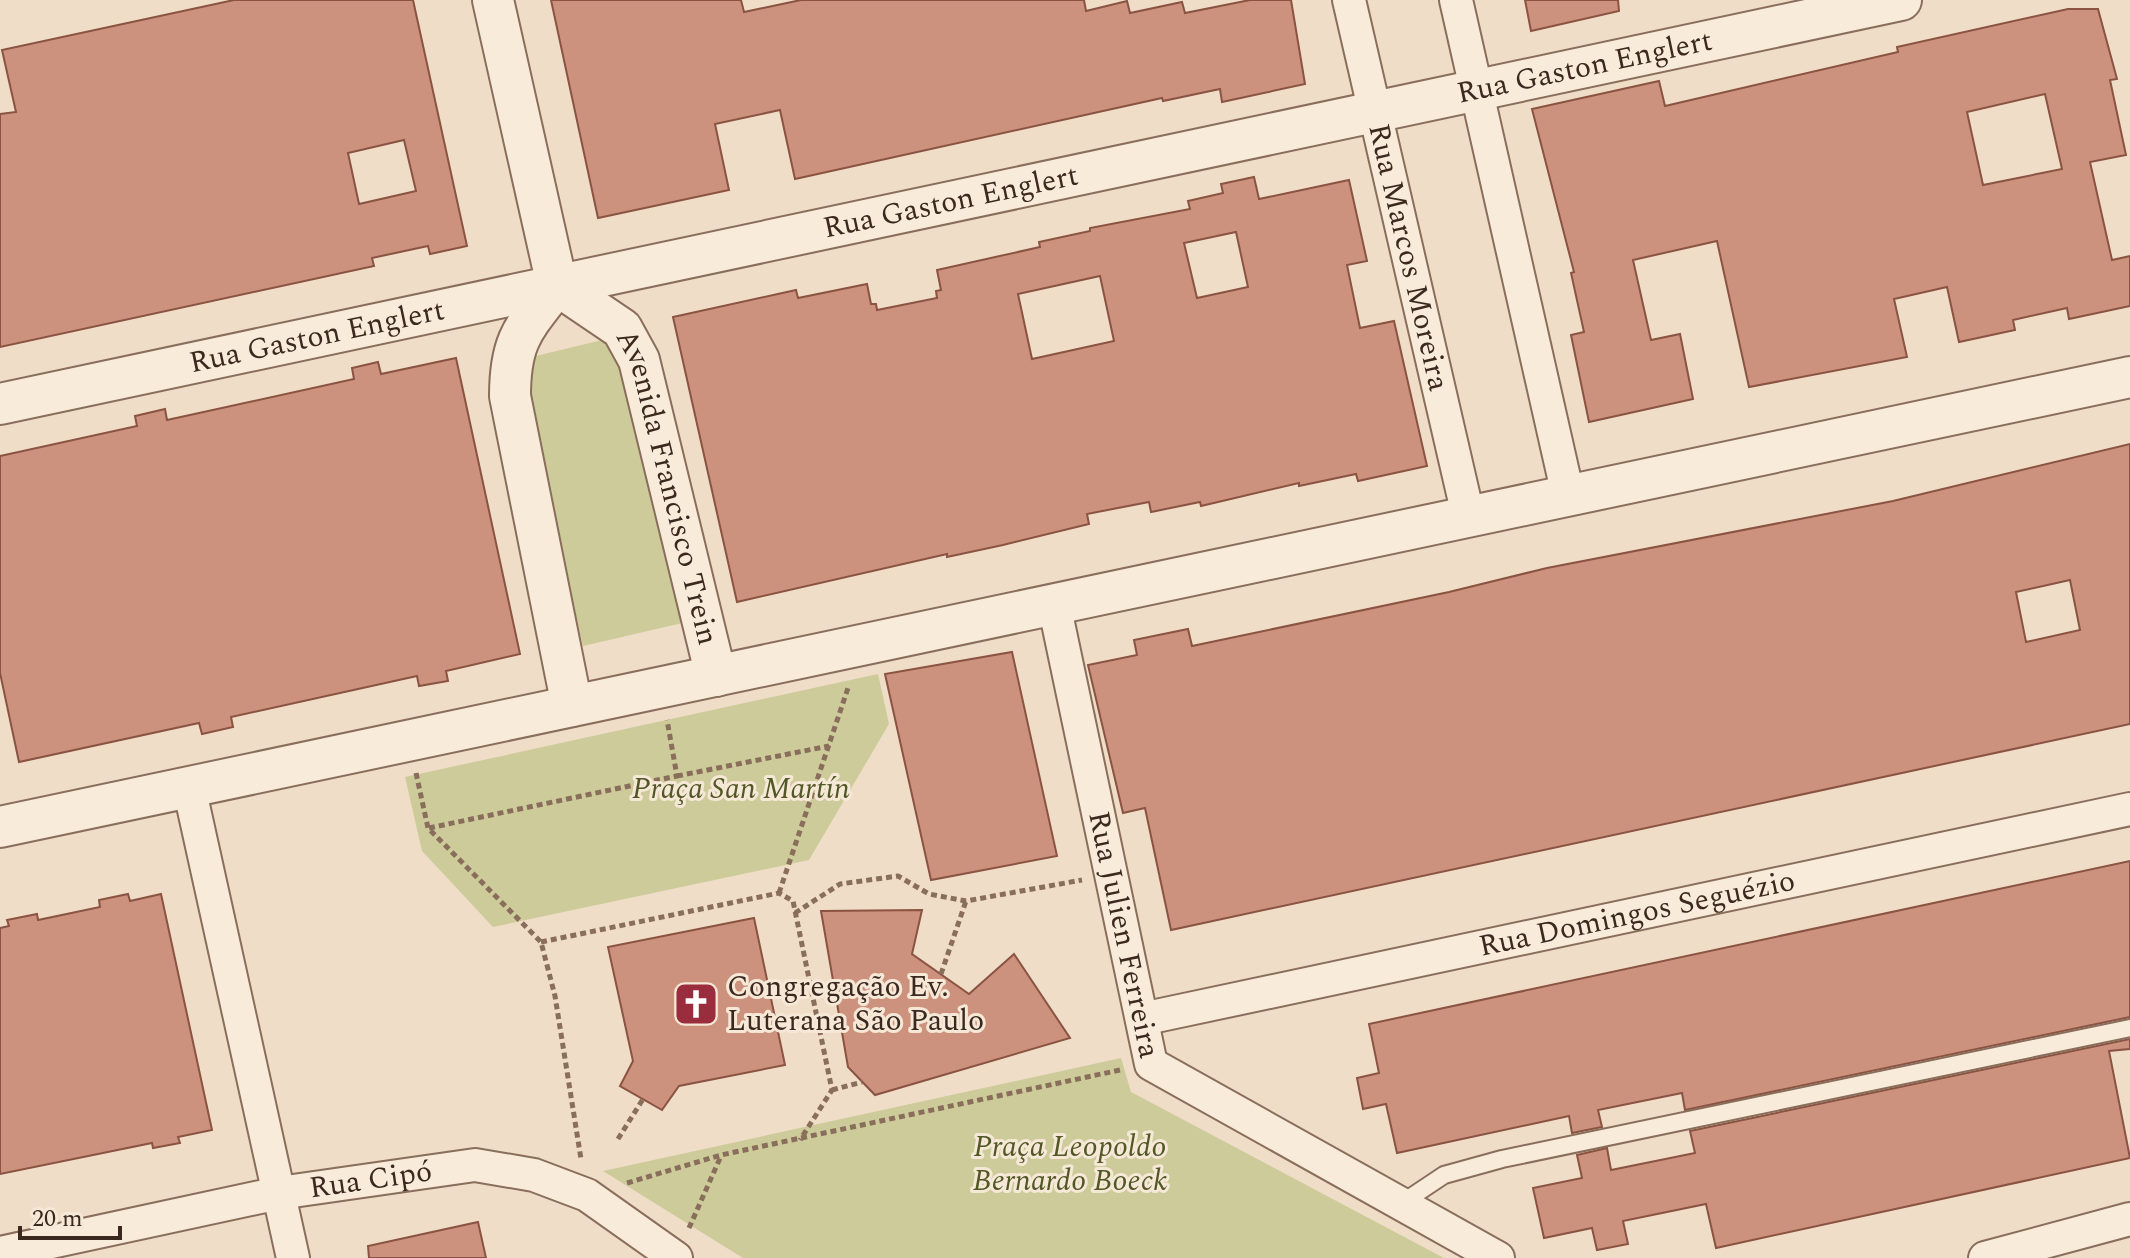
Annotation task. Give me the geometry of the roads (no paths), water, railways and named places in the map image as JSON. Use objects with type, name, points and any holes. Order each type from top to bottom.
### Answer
[{"type":"street","points":[[493,0],[557,285],[519,334],[510,362],[510,396],[572,706]]},
{"type":"street","name":"Rua Marcos Moreira","points":[[1349,0],[1468,515]]},
{"type":"street","points":[[1456,0],[1568,495]]},
{"type":"street","name":"Rua Gaston Englert","points":[[0,404],[1901,0]]},
{"type":"street","name":"Avenida Francisco Trein","points":[[557,285],[622,329],[639,360],[716,676]]},
{"type":"street","points":[[0,827],[2130,377]]},
{"type":"street","name":"Rua Julien Ferreira","points":[[1054,604],[1151,1064],[1498,1258]]},
{"type":"street","points":[[189,787],[293,1258]]},
{"type":"street","name":"Rua Domingos Seguézio","points":[[1142,1019],[2130,809]]},
{"type":"street","name":"Rua Cipó","points":[[0,1253],[279,1193],[475,1165],[534,1175],[587,1195],[676,1258]]},
{"type":"street","points":[[1985,1258],[2025,1254],[2130,1219]]},
{"type":"lane","points":[[1402,1203],[1444,1175],[1502,1159],[2130,1028]]},
{"type":"place","name":"Congregação Ev. Luterana São Paulo","points":[[696,1004]]},
{"type":"park label","name":"Praça San Martín","points":[[741,789]]},
{"type":"park label","name":"Praça Leopoldo Bernardo Boeck","points":[[1070,1164]]}]
